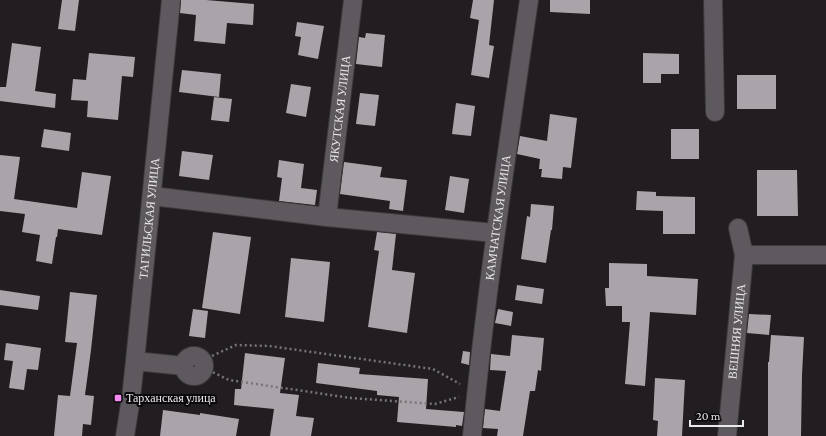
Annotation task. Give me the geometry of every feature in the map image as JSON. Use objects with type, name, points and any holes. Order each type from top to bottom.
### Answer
[{"type":"street","name":"ТАГИЛЬСКАЯ УЛИЦА","points":[[125,436],[131,398],[171,0]]},
{"type":"street","name":"ЯКУТСКАЯ УЛИЦА","points":[[327,218],[353,0]]},
{"type":"street","name":"КАМЧАТСКАЯ УЛИЦА","points":[[472,436],[495,233],[529,0]]},
{"type":"street","points":[[713,0],[715,112]]},
{"type":"street","points":[[152,196],[327,218],[495,233]]},
{"type":"street","name":"ВЕШНЯЯ УЛИЦА","points":[[727,436],[744,256],[738,228]]},
{"type":"street","points":[[744,256],[826,255]]},
{"type":"street","points":[[135,360],[184,366],[186,372],[193,376],[202,373],[204,364]]},
{"type":"path","points":[[236,345],[269,346],[433,369],[476,393],[435,404],[351,398],[230,380],[204,364],[236,345]]},
{"type":"building","points":[[62,0],[79,0],[75,31],[58,29]]},
{"type":"building","points":[[181,0],[206,0],[254,4],[253,25],[227,23],[225,44],[194,41],[196,15],[180,13]]},
{"type":"building","points":[[473,0],[494,0],[489,45],[494,46],[489,78],[471,75],[479,20],[470,18]]},
{"type":"building","points":[[550,0],[590,0],[590,14],[550,12]]},
{"type":"building","points":[[297,22],[324,26],[318,59],[298,55],[301,37],[295,36]]},
{"type":"building","points":[[366,33],[385,35],[382,67],[356,64],[359,37],[365,38]]},
{"type":"building","points":[[12,43],[41,47],[35,91],[56,94],[55,108],[0,101],[0,87],[6,87]]},
{"type":"building","points":[[89,53],[135,57],[133,77],[122,76],[118,120],[87,117],[88,101],[71,100],[73,79],[86,80]]},
{"type":"building","points":[[643,53],[679,54],[679,74],[661,74],[661,83],[643,83]]},
{"type":"building","points":[[182,70],[221,74],[219,97],[179,92]]},
{"type":"building","points":[[737,75],[776,75],[776,109],[737,109]]},
{"type":"building","points":[[291,84],[311,87],[306,117],[286,113]]},
{"type":"building","points":[[360,93],[379,95],[375,126],[356,124]]},
{"type":"building","points":[[214,97],[232,99],[229,122],[211,120]]},
{"type":"building","points":[[456,103],[475,106],[471,136],[452,134]]},
{"type":"building","points":[[550,114],[577,118],[571,168],[563,167],[562,179],[541,177],[542,169],[539,169],[540,159],[517,154],[520,136],[547,141]]},
{"type":"building","points":[[44,129],[71,133],[69,151],[41,147]]},
{"type":"building","points":[[671,129],[699,129],[699,159],[671,159]]},
{"type":"building","points":[[182,151],[213,155],[209,180],[179,176]]},
{"type":"building","points":[[0,155],[20,157],[14,199],[77,208],[82,172],[111,176],[102,235],[58,229],[52,264],[36,261],[40,235],[22,232],[25,214],[0,211]]},
{"type":"building","points":[[279,160],[304,164],[301,188],[317,190],[315,205],[279,201],[282,178],[277,177]]},
{"type":"building","points":[[344,162],[382,167],[380,177],[407,180],[403,211],[389,209],[390,201],[340,194]]},
{"type":"building","points":[[757,170],[797,170],[798,216],[757,216]]},
{"type":"building","points":[[450,176],[469,179],[464,213],[445,210]]},
{"type":"building","points":[[637,191],[656,192],[656,196],[695,197],[695,234],[663,234],[663,211],[636,210]]},
{"type":"building","points":[[531,204],[554,206],[552,230],[546,263],[521,259],[527,216],[530,217]]},
{"type":"building","points":[[213,232],[251,237],[240,314],[202,308]]},
{"type":"building","points":[[377,232],[396,234],[392,270],[415,273],[407,333],[368,327],[379,251],[374,250]]},
{"type":"building","points":[[291,258],[330,262],[324,322],[285,317]]},
{"type":"building","points":[[609,263],[647,264],[647,276],[698,279],[696,315],[650,312],[645,386],[625,384],[630,322],[622,322],[622,306],[606,306],[605,288],[609,288]]},
{"type":"building","points":[[517,285],[544,289],[542,304],[515,300]]},
{"type":"building","points":[[0,290],[40,296],[38,310],[0,305]]},
{"type":"building","points":[[70,292],[97,295],[85,395],[94,396],[91,425],[83,424],[82,436],[54,436],[58,395],[70,396],[77,343],[65,342]]},
{"type":"building","points":[[193,309],[208,311],[205,338],[189,336]]},
{"type":"building","points":[[498,309],[513,312],[511,326],[495,323]]},
{"type":"building","points":[[749,314],[771,315],[769,335],[747,333]]},
{"type":"building","points":[[512,335],[544,338],[541,371],[538,370],[535,391],[530,391],[523,436],[497,436],[498,429],[483,428],[485,409],[500,411],[506,371],[490,370],[491,354],[510,356]]},
{"type":"building","points":[[771,335],[804,337],[801,436],[768,436],[768,362]]},
{"type":"building","points":[[6,343],[41,348],[38,370],[27,369],[24,390],[9,388],[13,361],[4,360]]},
{"type":"building","points":[[463,351],[470,352],[469,365],[461,363]]},
{"type":"building","points":[[245,353],[285,358],[280,393],[299,395],[296,416],[314,418],[311,436],[270,436],[274,409],[234,405],[235,389],[241,389]]},
{"type":"building","points":[[318,363],[360,368],[359,374],[428,379],[426,409],[464,412],[462,426],[456,425],[456,427],[397,422],[399,397],[377,395],[377,391],[316,383]]},
{"type":"building","points":[[655,378],[685,380],[682,436],[657,436],[658,421],[653,420]]},
{"type":"building","points":[[163,410],[200,415],[200,413],[239,419],[236,436],[160,436]]},
{"type":"place","name":"Тарханская улица","points":[[118,398]]}]
